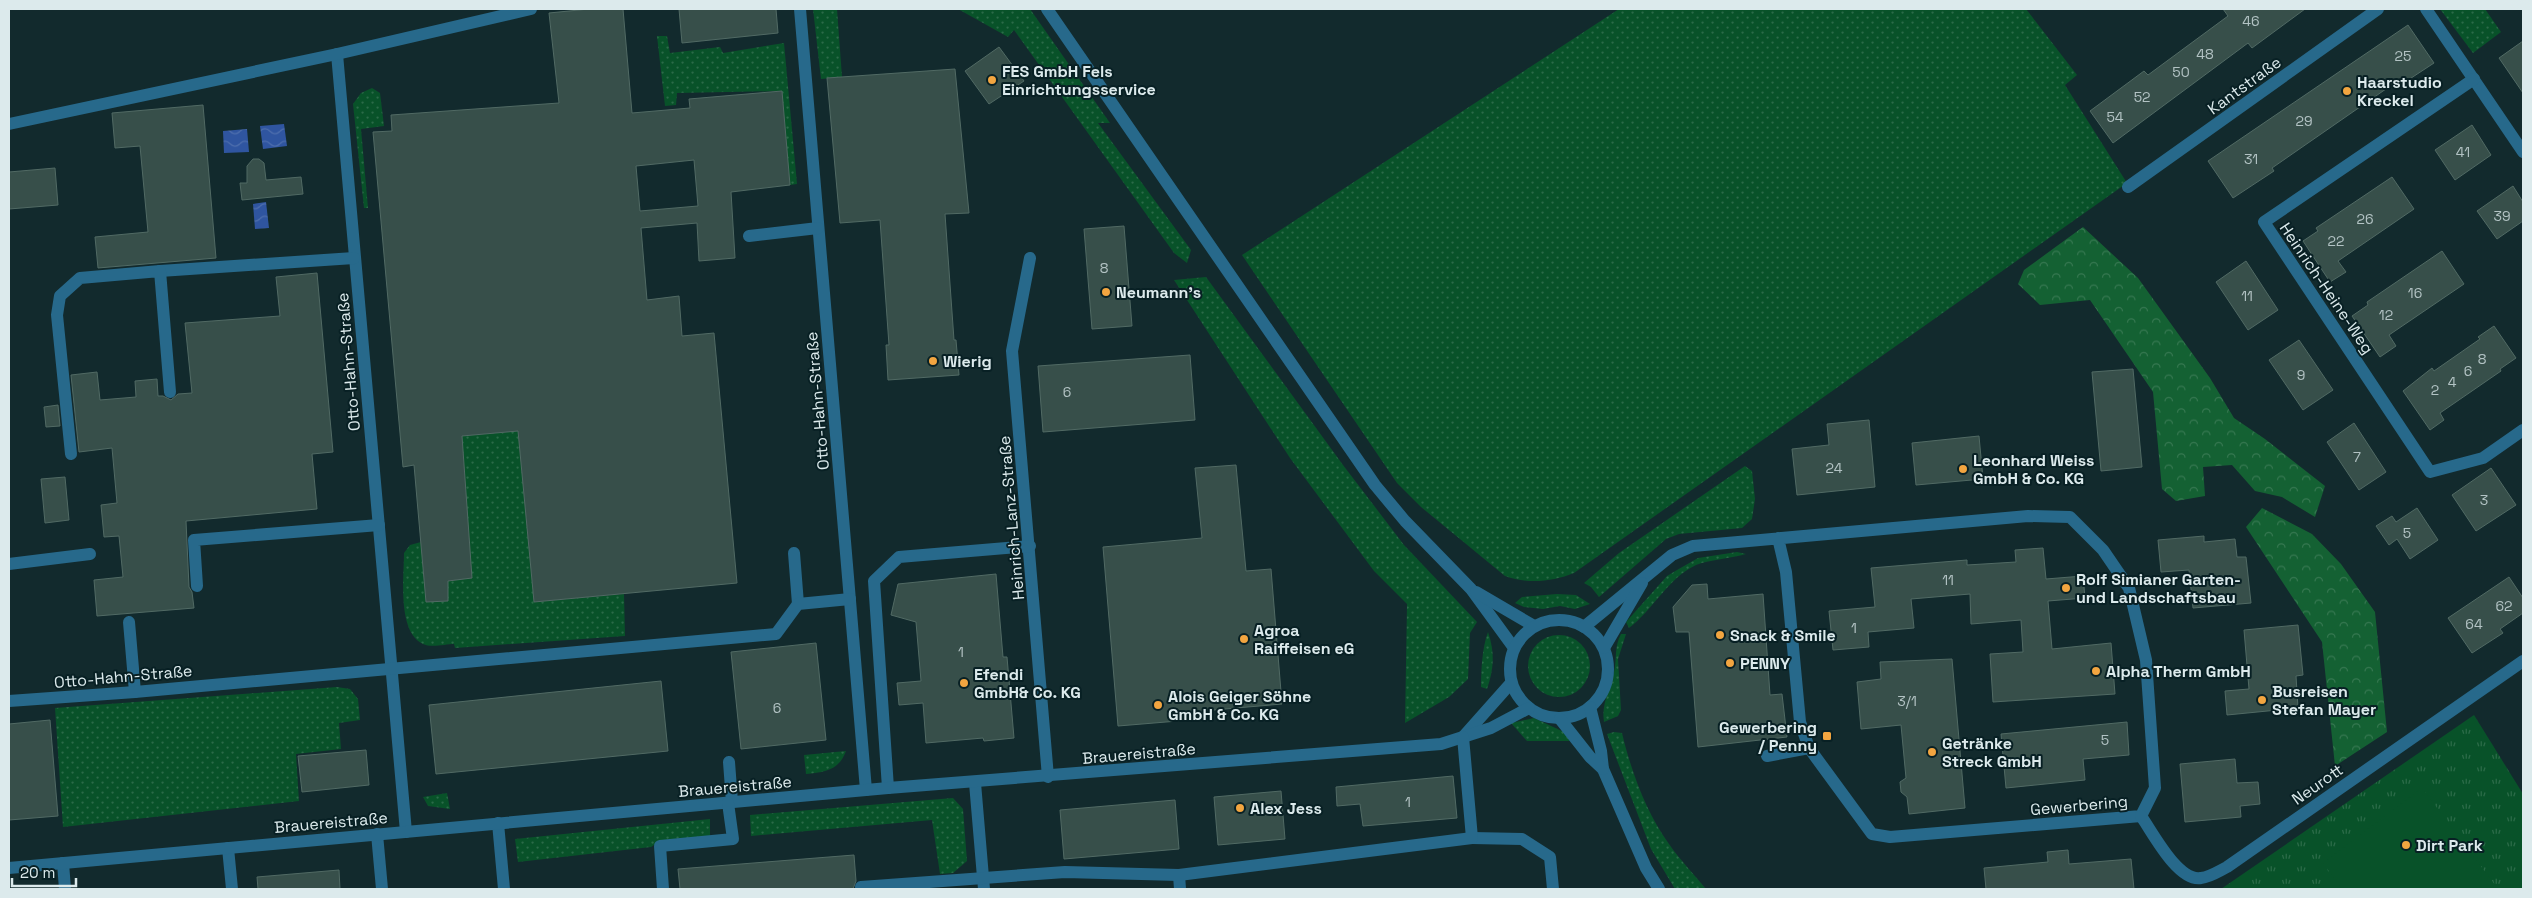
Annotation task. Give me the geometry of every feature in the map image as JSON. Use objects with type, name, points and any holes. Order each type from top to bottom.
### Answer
[{"type":"street","points":[[9,124],[337,54],[532,9]]},
{"type":"street","name":"Otto-Hahn-Straße","points":[[800,9],[866,790]]},
{"type":"street","points":[[1047,9],[1375,485],[1405,521],[1471,589],[1514,648]]},
{"type":"street","name":"Kantstraße","points":[[2128,187],[2378,9]]},
{"type":"street","points":[[2426,9],[2523,152]]},
{"type":"street","name":"Otto-Hahn-Straße","points":[[337,54],[406,832]]},
{"type":"street","name":"Heinrich-Heine-Weg","points":[[2474,79],[2264,222],[2430,472],[2483,458],[2523,430]]},
{"type":"street","points":[[749,236],[818,228]]},
{"type":"street","points":[[71,454],[57,315],[60,296],[80,278],[354,258]]},
{"type":"street","name":"Heinrich-Lanz-Straße","points":[[1030,258],[1012,351],[1048,776]]},
{"type":"street","points":[[160,272],[170,392]]},
{"type":"street","name":"Gewerbering","points":[[2028,516],[2070,517],[2103,550],[2129,588],[2146,660],[2155,788],[2141,816],[1890,837],[1872,834],[1809,748],[1800,722],[1786,572],[1778,538],[2028,516]]},
{"type":"street","points":[[197,586],[194,540],[379,524]]},
{"type":"street","points":[[1584,627],[1672,555],[1693,546],[1778,538]]},
{"type":"street","points":[[888,788],[874,581],[899,557],[1030,546]]},
{"type":"street","points":[[390,668],[776,634],[798,604],[794,553]]},
{"type":"street","points":[[9,564],[90,554]]},
{"type":"street","points":[[1604,648],[1646,576]]},
{"type":"street","points":[[1471,589],[1534,626]]},
{"type":"street","points":[[798,604],[850,599]]},
{"type":"street","points":[[1559,619],[1572,621],[1584,627],[1604,648],[1608,663],[1607,680],[1601,695],[1590,707],[1581,713],[1560,719],[1544,716],[1529,708],[1518,698],[1511,683],[1510,659],[1514,648],[1526,632],[1546,621],[1559,619]]},
{"type":"street","points":[[129,622],[135,692]]},
{"type":"street","name":"Neurott","points":[[2141,816],[2175,865],[2186,875],[2200,878],[2227,867],[2523,661]]},
{"type":"street","name":"Otto-Hahn-Straße","points":[[9,701],[135,692],[390,668]]},
{"type":"street","points":[[1472,838],[1463,737],[1511,683]]},
{"type":"street","points":[[1590,707],[1601,751],[1603,769],[1646,868],[1659,889]]},
{"type":"street","name":"Brauereistraße","points":[[9,868],[888,788],[975,783],[1441,744],[1491,728],[1529,708]]},
{"type":"street","points":[[1560,719],[1590,757],[1603,769]]},
{"type":"street","points":[[1767,756],[1809,748]]},
{"type":"street","points":[[663,889],[660,846],[733,840],[729,762]]},
{"type":"street","points":[[975,783],[983,884]]},
{"type":"street","points":[[498,823],[504,889]]},
{"type":"street","points":[[377,834],[382,889]]},
{"type":"street","points":[[861,887],[983,884],[1065,872],[1179,875],[1472,838],[1522,839],[1543,852],[1550,857],[1553,889]]},
{"type":"street","points":[[228,848],[232,889]]},
{"type":"street","points":[[63,863],[65,889]]},
{"type":"street","points":[[1179,875],[1180,889]]},
{"type":"green space","points":[[813,9],[837,9],[842,77],[821,79]]},
{"type":"green space","points":[[958,9],[1030,9],[1110,123],[1098,123],[1191,250],[1187,263],[1174,253],[1014,30],[1008,37]]},
{"type":"green space","points":[[1619,9],[2026,9],[2077,75],[2065,85],[2127,183],[1574,573],[1540,581],[1513,579],[1505,576],[1421,507],[1397,483],[1242,255]]},
{"type":"green space","points":[[2440,9],[2485,9],[2501,32],[2473,53]]},
{"type":"green space","points":[[657,36],[667,36],[670,53],[720,47],[723,53],[784,43],[797,184],[790,185],[782,91],[677,93],[676,105],[665,106]]},
{"type":"green space","points":[[372,88],[380,93],[384,126],[361,129],[368,208],[364,208],[353,104],[361,93]]},
{"type":"green space","points":[[2083,227],[2138,278],[2210,378],[2234,418],[2265,439],[2325,486],[2315,517],[2282,497],[2255,491],[2232,465],[2203,467],[2205,496],[2176,501],[2162,489],[2153,392],[2090,300],[2040,305],[2018,284],[2024,270]]},
{"type":"green space","points":[[1206,277],[1343,465],[1404,545],[1477,622],[1470,633],[1468,679],[1449,697],[1405,723],[1407,604],[1374,571],[1290,458],[1174,280]]},
{"type":"green space","points":[[518,431],[534,602],[624,594],[625,636],[455,648],[454,644],[434,646],[423,644],[415,638],[409,628],[406,617],[403,590],[404,553],[410,545],[421,542],[426,602],[448,601],[448,581],[471,578],[462,436]]},
{"type":"green space","points":[[1745,466],[1752,471],[1755,499],[1752,519],[1742,528],[1679,534],[1666,539],[1599,597],[1591,587],[1584,583],[1619,553]]},
{"type":"green space","points":[[2262,508],[2312,534],[2341,564],[2375,612],[2387,732],[2335,766],[2322,642],[2246,527]]},
{"type":"green space","points":[[1737,552],[1746,554],[1701,563],[1686,571],[1629,628],[1626,622],[1667,576],[1698,558]]},
{"type":"green space","points":[[1557,594],[1576,595],[1590,604],[1575,609],[1560,606],[1543,609],[1524,607],[1515,603],[1522,597]]},
{"type":"green space","points":[[1488,632],[1493,660],[1487,689],[1481,687],[1481,681],[1483,652]]},
{"type":"green space","points":[[1621,634],[1626,634],[1618,659],[1621,710],[1618,716],[1604,722],[1605,703],[1614,672],[1616,648]]},
{"type":"green space","points":[[1559,635],[1571,637],[1581,644],[1588,654],[1590,666],[1588,678],[1581,688],[1571,695],[1559,697],[1547,695],[1537,688],[1530,678],[1528,666],[1530,654],[1537,644],[1547,637]]},
{"type":"green space","points":[[337,687],[350,689],[358,699],[360,720],[339,723],[341,749],[296,754],[299,801],[63,827],[55,708]]},
{"type":"green space","points":[[2474,715],[2523,794],[2523,889],[2221,889]]},
{"type":"green space","points":[[1534,718],[1564,732],[1570,741],[1527,741],[1511,723]]},
{"type":"green space","points":[[1614,732],[1622,733],[1640,791],[1661,832],[1678,856],[1706,889],[1675,889],[1651,849],[1607,734]]},
{"type":"green space","points":[[846,751],[840,762],[831,769],[806,774],[804,755]]},
{"type":"green space","name":"Dirt Park","points":[[2422,788],[2498,889],[2342,889],[2323,863]]},
{"type":"green space","points":[[447,793],[450,809],[428,806],[423,797]]},
{"type":"green space","points":[[953,798],[963,809],[967,861],[953,873],[940,874],[932,820],[751,836],[750,815]]},
{"type":"green space","points":[[710,819],[710,836],[660,841],[651,847],[518,862],[515,839]]},
{"type":"water","points":[[284,124],[287,146],[263,149],[260,126]]},
{"type":"water","points":[[247,129],[249,152],[224,153],[223,131]]},
{"type":"water","points":[[266,202],[269,228],[255,229],[253,204]]},
{"type":"building","points":[[589,9],[623,9],[632,113],[690,108],[689,99],[782,91],[790,185],[731,192],[735,258],[699,261],[697,223],[641,228],[647,300],[679,296],[682,336],[714,333],[737,583],[534,602],[518,431],[462,436],[472,578],[448,581],[448,601],[426,602],[414,465],[403,467],[373,132],[392,131],[391,115],[559,103],[549,13]],"holes":[[[694,160],[698,206],[640,211],[636,166]]]},
{"type":"building","points":[[679,9],[776,9],[778,33],[682,43]]},
{"type":"building","points":[[2223,9],[2305,9],[2252,48],[2248,43],[2113,143],[2090,111],[2144,71],[2148,75],[2228,16]]},
{"type":"building","points":[[2408,25],[2434,63],[2399,86],[2396,82],[2272,168],[2274,171],[2233,198],[2208,161]]},
{"type":"building","points":[[2523,41],[2523,93],[2499,58]]},
{"type":"building","points":[[999,47],[1024,81],[989,104],[965,71]]},
{"type":"building","points":[[955,69],[969,213],[945,214],[954,340],[956,340],[959,375],[888,380],[886,345],[889,345],[880,220],[840,223],[827,78]]},
{"type":"building","points":[[203,105],[216,258],[98,268],[95,237],[148,232],[140,146],[115,148],[112,113]]},
{"type":"building","points":[[2472,125],[2491,155],[2455,180],[2435,150]]},
{"type":"building","points":[[253,159],[259,159],[264,163],[266,180],[301,177],[303,194],[242,200],[240,183],[247,183],[247,166]]},
{"type":"building","points":[[55,168],[58,205],[9,209],[9,172]]},
{"type":"building","points":[[2392,177],[2414,209],[2338,261],[2346,272],[2330,282],[2303,241],[2318,231],[2316,228]]},
{"type":"building","points":[[2513,186],[2523,202],[2523,221],[2497,239],[2477,211]]},
{"type":"building","points":[[1124,226],[1132,326],[1092,329],[1084,229]]},
{"type":"building","points":[[2442,251],[2464,284],[2389,335],[2396,346],[2380,357],[2352,316],[2368,305],[2367,302]]},
{"type":"building","points":[[2246,261],[2278,310],[2248,330],[2216,282]]},
{"type":"building","points":[[317,273],[333,452],[312,454],[317,509],[186,521],[189,587],[192,592],[194,608],[97,616],[94,580],[123,577],[119,536],[104,537],[101,505],[117,503],[112,448],[79,452],[71,375],[97,372],[100,400],[136,397],[135,381],[157,379],[158,396],[171,400],[178,394],[192,393],[185,323],[280,316],[276,277]]},
{"type":"building","points":[[2494,326],[2516,358],[2500,369],[2501,371],[2440,413],[2444,420],[2430,430],[2403,391],[2432,368],[2434,371],[2480,339],[2478,337]]},
{"type":"building","points":[[2299,340],[2333,390],[2303,410],[2269,360]]},
{"type":"building","points":[[1190,355],[1195,420],[1043,432],[1038,366]]},
{"type":"building","points":[[2133,369],[2142,467],[2101,471],[2092,372]]},
{"type":"building","points":[[58,405],[60,426],[46,427],[44,407]]},
{"type":"building","points":[[1869,420],[1875,487],[1797,495],[1792,449],[1829,445],[1827,424]]},
{"type":"building","points":[[2354,423],[2386,472],[2359,490],[2327,442]]},
{"type":"building","points":[[1979,436],[1983,479],[1916,485],[1912,443]]},
{"type":"building","points":[[1236,465],[1246,571],[1271,569],[1282,704],[1202,711],[1202,719],[1118,726],[1103,547],[1202,538],[1195,468]]},
{"type":"building","points":[[2491,468],[2516,505],[2476,531],[2452,495]]},
{"type":"building","points":[[65,477],[69,520],[45,523],[41,479]]},
{"type":"building","points":[[2417,508],[2438,540],[2410,559],[2397,539],[2389,545],[2376,526],[2392,516],[2396,522]]},
{"type":"building","points":[[2204,536],[2204,542],[2235,539],[2237,557],[2246,557],[2251,603],[2193,608],[2189,570],[2161,572],[2158,540]]},
{"type":"building","points":[[2043,548],[2046,579],[2083,576],[2085,598],[2048,601],[2052,649],[2111,643],[2115,694],[1993,702],[1990,654],[2023,652],[2021,620],[1971,624],[1970,594],[1911,599],[1914,628],[1868,632],[1869,647],[1833,650],[1829,611],[1875,607],[1871,568],[1967,560],[1967,565],[2016,562],[2015,550]]},
{"type":"building","points":[[996,574],[1003,657],[1007,657],[1014,738],[984,741],[983,738],[926,743],[923,703],[899,705],[897,683],[921,681],[916,622],[891,615],[898,584]]},
{"type":"building","points":[[2509,577],[2523,598],[2523,613],[2500,629],[2503,633],[2472,653],[2448,618]]},
{"type":"building","name":"PENNY","points":[[1707,584],[1708,599],[1763,594],[1770,695],[1782,694],[1787,737],[1698,747],[1689,632],[1676,632],[1673,607],[1692,585]]},
{"type":"building","points":[[2298,625],[2303,675],[2296,676],[2298,708],[2227,715],[2225,691],[2249,689],[2244,630]]},
{"type":"building","points":[[816,643],[826,740],[741,749],[731,652]]},
{"type":"building","points":[[1952,659],[1965,808],[1909,814],[1907,797],[1901,792],[1900,782],[1906,778],[1901,725],[1861,729],[1857,682],[1881,679],[1880,662]]},
{"type":"building","points":[[661,681],[668,751],[436,774],[429,705]]},
{"type":"building","points":[[50,720],[58,816],[9,820],[9,724]]},
{"type":"building","points":[[2127,722],[2129,755],[2083,759],[2085,780],[2006,788],[2001,734]]},
{"type":"building","points":[[366,750],[369,785],[302,792],[298,756]]},
{"type":"building","points":[[2235,759],[2237,783],[2258,782],[2260,804],[2240,806],[2241,817],[2185,822],[2180,764]]},
{"type":"building","points":[[1453,776],[1457,818],[1363,826],[1360,804],[1337,806],[1336,787]]},
{"type":"building","points":[[1281,791],[1285,839],[1218,845],[1214,797]]},
{"type":"building","points":[[1175,800],[1179,849],[1064,859],[1060,810]]},
{"type":"building","points":[[2068,850],[2069,864],[2131,859],[2134,889],[1986,889],[1984,868],[2048,862],[2047,852]]},
{"type":"building","points":[[854,855],[856,881],[853,889],[680,889],[678,869]]},
{"type":"building","points":[[339,870],[340,889],[258,889],[257,877]]},
{"type":"place","name":"FES GmbH Fels Einrichtungsservice","points":[[992,80]]},
{"type":"place","name":"Haarstudio Kreckel","points":[[2347,91]]},
{"type":"place","name":"Neumann’s","points":[[1106,292]]},
{"type":"place","name":"Wierig","points":[[933,361]]},
{"type":"place","name":"Leonhard Weiss GmbH & Co. KG","points":[[1963,469]]},
{"type":"place","name":"Rolf Simianer Garten- und Landschaftsbau","points":[[2066,588]]},
{"type":"place","name":"Snack & Smile","points":[[1720,635]]},
{"type":"place","name":"Agroa Raiffeisen eG","points":[[1244,639]]},
{"type":"place","name":"PENNY","points":[[1730,663]]},
{"type":"place","name":"Alpha Therm GmbH","points":[[2096,671]]},
{"type":"place","name":"Efendi GmbH& Co. KG","points":[[964,683]]},
{"type":"place","name":"Busreisen Stefan Mayer","points":[[2262,700]]},
{"type":"place","name":"Alois Geiger Söhne GmbH & Co. KG","points":[[1158,705]]},
{"type":"place","name":"Gewerbering / Penny","points":[[1827,736]]},
{"type":"place","name":"Getränke Streck GmbH","points":[[1932,752]]},
{"type":"place","name":"Alex Jess","points":[[1240,808]]},
{"type":"place","name":"Dirt Park","points":[[2406,845]]}]
